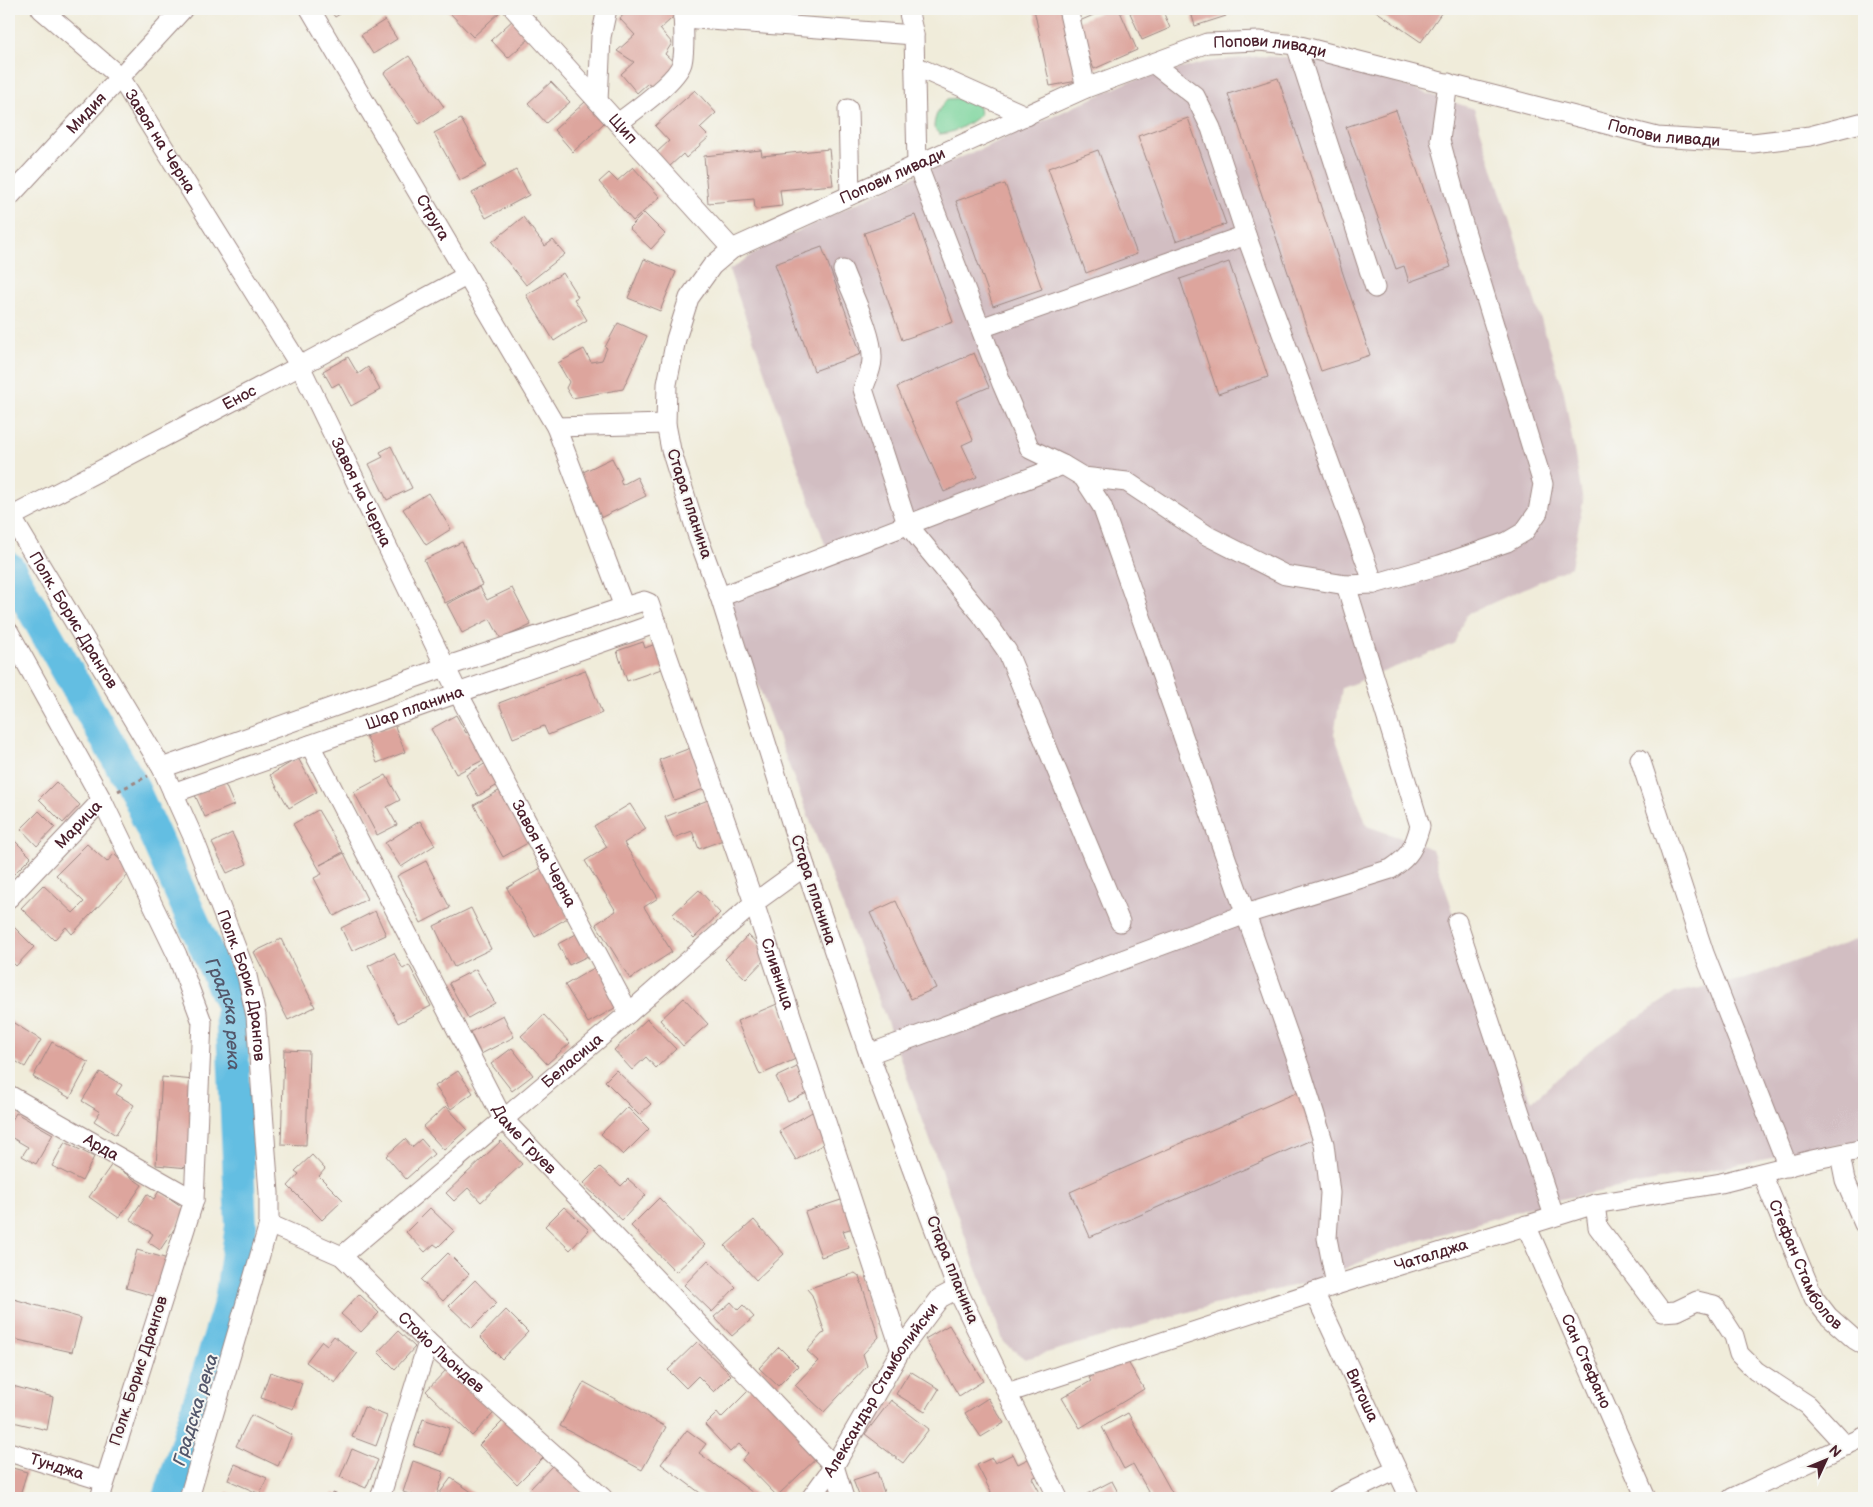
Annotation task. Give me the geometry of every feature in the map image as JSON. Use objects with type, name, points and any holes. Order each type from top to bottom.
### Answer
[{"type":"street","name":"Завоя на Черна","points":[[41,9],[120,77],[300,366],[458,693],[629,1013]]},
{"type":"street","name":"Мидия","points":[[9,197],[183,9]]},
{"type":"street","name":"Струга","points":[[310,9],[556,428],[624,606]]},
{"type":"street","name":"Щип","points":[[514,9],[732,250]]},
{"type":"street","points":[[598,101],[601,37],[607,9]]},
{"type":"street","points":[[908,9],[914,35],[917,164],[1030,449],[1063,465],[1082,477],[1102,506],[1302,1074],[1324,1144],[1330,1193],[1327,1238],[1336,1285]]},
{"type":"street","points":[[1068,9],[1086,88]]},
{"type":"street","points":[[618,123],[670,82],[682,63],[682,13],[914,35]]},
{"type":"street","name":"Попови ливади","points":[[712,266],[732,250],[917,164],[1086,88],[1207,43],[1258,41],[1296,45],[1657,137],[1753,143],[1810,136],[1864,122]]},
{"type":"street","points":[[1296,45],[1375,288]]},
{"type":"street","points":[[1154,64],[1195,96],[1211,128],[1246,235],[1374,584]]},
{"type":"street","points":[[915,66],[1027,116]]},
{"type":"street","points":[[1082,477],[1126,482],[1208,536],[1285,575],[1346,585],[1374,584],[1440,566],[1507,542],[1524,532],[1538,512],[1543,484],[1460,214],[1440,140],[1448,83]]},
{"type":"street","points":[[848,109],[850,195]]},
{"type":"street","points":[[981,328],[1246,235]]},
{"type":"street","name":"Стара планина","points":[[712,266],[689,298],[676,339],[667,384],[666,424],[671,450],[699,540],[720,597],[804,866],[869,1054],[957,1289],[1058,1498]]},
{"type":"street","points":[[843,270],[869,338],[872,358],[870,372],[863,389],[907,524],[981,614],[1007,651],[1120,922]]},
{"type":"street","name":"Енос","points":[[9,516],[300,366],[466,276]]},
{"type":"street","points":[[556,428],[666,424]]},
{"type":"street","points":[[720,597],[1063,465]]},
{"type":"street","name":"Полк. Борис Дрангов","points":[[9,516],[162,768],[194,839],[247,976],[256,1016],[269,1193],[269,1224],[189,1498]]},
{"type":"street","points":[[869,1054],[1246,914],[1391,868],[1407,858],[1416,843],[1420,826],[1346,585]]},
{"type":"street","name":"Шар планина","points":[[162,768],[445,667],[624,606],[644,601]]},
{"type":"street","name":"Сливница","points":[[644,601],[649,603],[657,623],[754,903],[901,1350]]},
{"type":"street","name":"Шар планина","points":[[173,793],[657,623]]},
{"type":"street","name":"Полк. Борис Дрангов","points":[[9,632],[102,800],[177,955],[202,1022],[194,1200],[102,1490]]},
{"type":"street","name":"Даме Груев","points":[[310,746],[504,1119],[834,1466]]},
{"type":"street","points":[[1640,759],[1704,952],[1788,1167]]},
{"type":"street","name":"Марица","points":[[9,898],[102,800]]},
{"type":"street","name":"Беласица","points":[[342,1256],[629,1013],[754,903],[804,866]]},
{"type":"street","points":[[1457,922],[1554,1216]]},
{"type":"street","name":"Арда","points":[[9,1095],[194,1200]]},
{"type":"street","name":"Чаталджа","points":[[1007,1393],[1314,1292],[1594,1204],[1721,1183],[1864,1149]]},
{"type":"street","points":[[1840,1155],[1844,1180],[1864,1224]]},
{"type":"street","name":"Стефан Стамболов","points":[[1762,1174],[1814,1298],[1828,1316],[1854,1339],[1864,1345]]},
{"type":"street","points":[[1594,1204],[1598,1227],[1662,1312],[1676,1311],[1697,1301],[1714,1305],[1734,1336],[1739,1354],[1756,1371],[1808,1405],[1846,1446]]},
{"type":"street","name":"Стойо Льондев","points":[[269,1224],[342,1256],[428,1342],[603,1498]]},
{"type":"street","name":"Сан Стефано","points":[[1526,1225],[1646,1498]]},
{"type":"street","name":"Александър Стамболийски","points":[[810,1498],[834,1466],[901,1350],[940,1298],[957,1289]]},
{"type":"street","name":"Витоша","points":[[1314,1292],[1410,1498]]},
{"type":"street","points":[[380,1498],[428,1342]]},
{"type":"street","points":[[1732,1498],[1864,1437]]},
{"type":"street","name":"Тунджа","points":[[9,1452],[102,1490]]},
{"type":"street","points":[[834,1466],[844,1498]]},
{"type":"street","points":[[1338,1498],[1396,1470]]},
{"type":"path","name":"Марица","points":[[102,800],[162,768]]},
{"type":"shaded area","points":[[1260,56],[1327,60],[1474,109],[1564,392],[1583,502],[1571,567],[1466,615],[1454,644],[1342,688],[1334,734],[1367,826],[1432,849],[1489,1018],[1532,1101],[1591,1049],[1675,993],[1745,979],[1864,937],[1864,1140],[1551,1201],[1395,1248],[1317,1280],[1206,1307],[1025,1359],[1004,1343],[884,1014],[724,596],[828,553],[729,270],[763,248],[903,181],[979,150],[1128,82],[1207,62]]},
{"type":"green space","points":[[965,98],[975,101],[980,115],[961,128],[939,134],[934,128],[934,124],[936,116],[947,99]]},
{"type":"building","points":[[329,9],[348,9],[335,17]]},
{"type":"building","points":[[446,9],[500,9],[502,10],[473,37]]},
{"type":"building","points":[[627,9],[676,9],[679,12],[660,29],[672,43],[665,54],[678,66],[655,87],[648,83],[637,93],[621,74],[634,62],[617,51],[635,35],[620,19]]},
{"type":"building","points":[[1034,9],[1063,9],[1077,81],[1050,86]]},
{"type":"building","points":[[1107,9],[1119,9],[1137,50],[1094,69],[1075,23]]},
{"type":"building","points":[[1139,9],[1162,9],[1170,28],[1142,40],[1130,13]]},
{"type":"building","points":[[1190,9],[1224,9],[1226,16],[1195,26]]},
{"type":"building","points":[[1373,9],[1444,9],[1421,42]]},
{"type":"building","points":[[514,19],[530,38],[508,58],[491,40]]},
{"type":"building","points":[[385,20],[397,39],[373,54],[361,35]]},
{"type":"building","points":[[409,56],[444,107],[419,124],[384,73]]},
{"type":"building","points":[[1278,78],[1370,355],[1321,371],[1228,94]]},
{"type":"building","points":[[551,82],[570,102],[546,123],[528,103]]},
{"type":"building","points":[[695,90],[716,113],[700,128],[709,137],[686,158],[683,154],[669,167],[656,153],[669,141],[655,126]]},
{"type":"building","points":[[585,102],[604,123],[573,152],[554,130]]},
{"type":"building","points":[[1396,110],[1451,267],[1409,282],[1404,266],[1396,269],[1346,127]]},
{"type":"building","points":[[1188,118],[1226,224],[1176,241],[1138,136]]},
{"type":"building","points":[[461,119],[487,166],[460,180],[434,133]]},
{"type":"building","points":[[829,149],[833,185],[780,190],[782,206],[755,209],[754,199],[708,203],[704,156],[761,150],[762,156]]},
{"type":"building","points":[[1098,150],[1137,254],[1086,273],[1048,168]]},
{"type":"building","points":[[633,167],[660,197],[633,221],[599,182],[609,173],[617,181]]},
{"type":"building","points":[[516,170],[529,195],[486,218],[472,193]]},
{"type":"building","points":[[1005,184],[1042,289],[993,306],[956,201]]},
{"type":"building","points":[[644,213],[665,234],[651,249],[629,228]]},
{"type":"building","points":[[915,215],[953,322],[902,340],[864,233]]},
{"type":"building","points":[[523,217],[545,246],[553,240],[565,254],[526,285],[492,242]]},
{"type":"building","points":[[822,247],[861,354],[814,371],[775,264]]},
{"type":"building","points":[[644,259],[676,272],[660,311],[628,298]]},
{"type":"building","points":[[1229,262],[1268,377],[1218,394],[1180,279]]},
{"type":"building","points":[[563,273],[578,297],[574,299],[587,320],[554,341],[526,295]]},
{"type":"building","points":[[618,323],[647,336],[623,389],[572,398],[566,388],[569,382],[558,363],[584,349],[591,362],[602,360],[607,348],[605,347]]},
{"type":"building","points":[[974,353],[989,387],[956,401],[973,440],[962,445],[977,477],[944,492],[897,387]]},
{"type":"building","points":[[348,357],[358,374],[368,367],[380,390],[351,406],[339,383],[332,387],[323,371]]},
{"type":"building","points":[[391,446],[412,488],[387,500],[369,464],[383,457],[380,452]]},
{"type":"building","points":[[612,458],[622,479],[620,480],[622,485],[637,477],[646,496],[600,518],[579,474]]},
{"type":"building","points":[[428,493],[451,529],[426,545],[403,509]]},
{"type":"building","points":[[462,542],[482,585],[445,603],[424,560]]},
{"type":"building","points":[[480,587],[487,600],[512,588],[531,625],[501,639],[490,619],[462,633],[447,604]]},
{"type":"building","points":[[643,642],[645,648],[658,643],[667,667],[627,681],[617,651]]},
{"type":"building","points":[[585,670],[602,713],[548,735],[544,726],[513,738],[499,703]]},
{"type":"building","points":[[456,715],[466,733],[470,731],[485,759],[456,774],[431,729]]},
{"type":"building","points":[[394,724],[405,752],[377,763],[366,735]]},
{"type":"building","points":[[693,747],[709,787],[674,800],[659,760]]},
{"type":"building","points":[[298,758],[317,792],[289,808],[270,775]]},
{"type":"building","points":[[486,763],[498,785],[478,796],[466,775]]},
{"type":"building","points":[[386,775],[400,800],[387,807],[397,825],[377,835],[354,792]]},
{"type":"building","points":[[56,782],[80,805],[63,823],[39,799]]},
{"type":"building","points":[[224,782],[234,805],[205,817],[195,795]]},
{"type":"building","points":[[504,788],[533,840],[503,857],[474,805]]},
{"type":"building","points":[[708,800],[723,840],[699,849],[692,831],[674,838],[665,817]]},
{"type":"building","points":[[630,804],[646,829],[624,843],[658,898],[644,907],[672,952],[630,979],[596,924],[616,911],[585,861],[607,847],[594,826]]},
{"type":"building","points":[[318,810],[343,852],[320,865],[344,853],[367,899],[334,916],[314,878],[322,874],[293,824]]},
{"type":"building","points":[[39,811],[55,827],[37,846],[21,829]]},
{"type":"building","points":[[420,821],[435,845],[401,867],[385,843]]},
{"type":"building","points":[[232,833],[247,864],[227,873],[212,843]]},
{"type":"building","points":[[9,835],[31,857],[10,878],[9,877]]},
{"type":"building","points":[[87,844],[107,862],[114,854],[132,871],[72,934],[66,927],[54,940],[21,908],[43,885],[73,913],[84,902],[56,875]]},
{"type":"building","points":[[426,861],[450,908],[421,923],[397,876]]},
{"type":"building","points":[[541,868],[569,917],[535,937],[507,888]]},
{"type":"building","points":[[699,890],[720,913],[694,938],[672,915]]},
{"type":"building","points":[[896,901],[936,988],[911,999],[870,913]]},
{"type":"building","points":[[471,908],[491,949],[454,967],[434,926]]},
{"type":"building","points":[[375,911],[386,935],[352,951],[341,928]]},
{"type":"building","points":[[9,922],[34,947],[16,966],[11,961],[9,964]]},
{"type":"building","points":[[578,933],[590,955],[569,965],[558,944]]},
{"type":"building","points":[[748,935],[769,955],[746,979],[725,959]]},
{"type":"building","points":[[281,939],[315,1007],[288,1020],[254,952]]},
{"type":"building","points":[[394,953],[403,969],[409,965],[431,1006],[398,1023],[368,966]]},
{"type":"building","points":[[599,965],[622,1004],[588,1023],[565,985]]},
{"type":"building","points":[[476,969],[495,1003],[468,1018],[449,983]]},
{"type":"building","points":[[684,998],[708,1024],[683,1046],[660,1020]]},
{"type":"building","points":[[777,1004],[800,1057],[760,1075],[737,1021]]},
{"type":"building","points":[[503,1015],[514,1037],[481,1054],[470,1032]]},
{"type":"building","points":[[544,1015],[570,1043],[547,1064],[521,1036]]},
{"type":"building","points":[[647,1019],[676,1049],[656,1068],[646,1057],[632,1070],[614,1050]]},
{"type":"building","points":[[9,1020],[41,1040],[25,1067],[9,1057]]},
{"type":"building","points":[[52,1042],[89,1063],[70,1098],[33,1077]]},
{"type":"building","points":[[512,1048],[533,1075],[512,1091],[491,1064]]},
{"type":"building","points":[[284,1050],[309,1051],[306,1145],[281,1144]]},
{"type":"building","points":[[797,1067],[809,1092],[788,1102],[776,1077]]},
{"type":"building","points":[[616,1070],[651,1104],[639,1115],[605,1081]]},
{"type":"building","points":[[458,1071],[473,1093],[451,1109],[435,1086]]},
{"type":"building","points":[[100,1072],[122,1085],[116,1094],[134,1105],[116,1135],[94,1121],[100,1112],[82,1101]]},
{"type":"building","points":[[162,1077],[194,1080],[188,1168],[156,1165]]},
{"type":"building","points":[[1298,1092],[1318,1137],[1090,1237],[1070,1192]]},
{"type":"building","points":[[446,1106],[467,1129],[444,1150],[423,1127]]},
{"type":"building","points":[[627,1107],[649,1129],[623,1155],[601,1134]]},
{"type":"building","points":[[814,1111],[831,1140],[796,1160],[779,1131]]},
{"type":"building","points":[[16,1113],[53,1134],[36,1164],[22,1156],[28,1147],[9,1136],[9,1125]]},
{"type":"building","points":[[405,1139],[412,1147],[421,1139],[434,1154],[406,1179],[386,1156]]},
{"type":"building","points":[[501,1141],[522,1164],[481,1202],[468,1188],[454,1201],[446,1193]]},
{"type":"building","points":[[65,1142],[94,1157],[82,1181],[52,1166]]},
{"type":"building","points":[[312,1155],[325,1169],[319,1176],[343,1200],[322,1220],[288,1186],[299,1174],[295,1171]]},
{"type":"building","points":[[112,1164],[142,1185],[119,1218],[89,1197]]},
{"type":"building","points":[[600,1167],[621,1186],[628,1179],[646,1195],[622,1220],[583,1184]]},
{"type":"building","points":[[159,1191],[187,1210],[160,1250],[148,1242],[153,1234],[130,1219],[147,1194],[154,1199]]},
{"type":"building","points":[[659,1198],[705,1245],[676,1272],[631,1226]]},
{"type":"building","points":[[844,1199],[853,1228],[843,1231],[849,1248],[821,1257],[805,1212]]},
{"type":"building","points":[[564,1207],[589,1230],[570,1250],[545,1226]]},
{"type":"building","points":[[430,1208],[454,1231],[438,1247],[434,1244],[425,1252],[406,1232]]},
{"type":"building","points":[[754,1220],[784,1254],[756,1280],[725,1246]]},
{"type":"building","points":[[137,1250],[168,1259],[157,1297],[126,1288]]},
{"type":"building","points":[[448,1253],[469,1274],[443,1301],[421,1280]]},
{"type":"building","points":[[708,1260],[736,1287],[712,1312],[684,1285]]},
{"type":"building","points":[[855,1273],[859,1276],[879,1337],[863,1354],[867,1366],[824,1412],[795,1385],[818,1361],[807,1351],[825,1333],[812,1295],[807,1289]]},
{"type":"building","points":[[475,1280],[497,1303],[472,1328],[449,1306]]},
{"type":"building","points":[[9,1288],[12,1289],[10,1298],[81,1318],[72,1352],[9,1338]]},
{"type":"building","points":[[359,1294],[379,1313],[361,1332],[341,1314]]},
{"type":"building","points":[[731,1302],[738,1310],[743,1305],[754,1317],[732,1336],[714,1317]]},
{"type":"building","points":[[506,1310],[528,1332],[502,1359],[480,1337]]},
{"type":"building","points":[[949,1325],[983,1381],[959,1396],[925,1339]]},
{"type":"building","points":[[398,1331],[415,1347],[395,1369],[378,1352]]},
{"type":"building","points":[[334,1336],[357,1354],[335,1383],[306,1362],[322,1341],[327,1345]]},
{"type":"building","points":[[697,1342],[731,1375],[714,1392],[698,1376],[686,1388],[668,1370]]},
{"type":"building","points":[[779,1347],[798,1366],[778,1386],[759,1368]]},
{"type":"building","points":[[1125,1357],[1144,1389],[1080,1428],[1062,1398],[1091,1381],[1089,1378]]},
{"type":"building","points":[[447,1369],[494,1413],[472,1436],[426,1391]]},
{"type":"building","points":[[910,1371],[939,1389],[925,1412],[896,1394]]},
{"type":"building","points":[[270,1372],[302,1383],[293,1409],[261,1398]]},
{"type":"building","points":[[584,1382],[666,1427],[642,1470],[560,1426]]},
{"type":"building","points":[[9,1385],[53,1397],[47,1430],[9,1421]]},
{"type":"building","points":[[754,1385],[821,1454],[777,1496],[742,1460],[748,1453],[739,1444],[730,1452],[705,1425],[717,1413],[721,1418]]},
{"type":"building","points":[[988,1398],[1004,1423],[981,1437],[965,1413]]},
{"type":"building","points":[[891,1400],[929,1429],[903,1463],[865,1434]]},
{"type":"building","points":[[364,1407],[387,1416],[376,1446],[352,1437]]},
{"type":"building","points":[[1128,1413],[1175,1498],[1152,1498],[1133,1464],[1124,1469],[1102,1427]]},
{"type":"building","points":[[251,1415],[292,1435],[278,1466],[236,1446]]},
{"type":"building","points":[[423,1419],[450,1428],[441,1455],[414,1446]]},
{"type":"building","points":[[505,1419],[544,1457],[517,1484],[479,1445]]},
{"type":"building","points":[[687,1430],[706,1444],[699,1453],[760,1498],[707,1498],[661,1464]]},
{"type":"building","points":[[352,1449],[378,1460],[366,1488],[340,1477]]},
{"type":"building","points":[[1013,1454],[1018,1464],[1030,1458],[1039,1475],[1032,1478],[1043,1498],[994,1498],[977,1465],[992,1458],[995,1463]]},
{"type":"building","points":[[413,1461],[444,1472],[436,1498],[422,1498],[403,1492]]},
{"type":"building","points":[[235,1464],[267,1478],[260,1494],[228,1480]]},
{"type":"building","points":[[553,1465],[589,1498],[537,1498],[529,1490]]},
{"type":"building","points":[[9,1467],[27,1472],[19,1498],[9,1498]]},
{"type":"building","points":[[877,1472],[886,1498],[860,1498],[853,1480]]},
{"type":"building","points":[[451,1478],[479,1497],[445,1498],[439,1494]]},
{"type":"building","points":[[1112,1481],[1121,1498],[1090,1498],[1087,1494]]},
{"type":"building","points":[[227,1492],[244,1498],[225,1498]]},
{"type":"building","points":[[333,1493],[347,1498],[331,1498]]},
{"type":"waterway","name":"Градска река","points":[[9,568],[131,783],[231,1005],[241,1226],[230,1301],[169,1498]]}]
